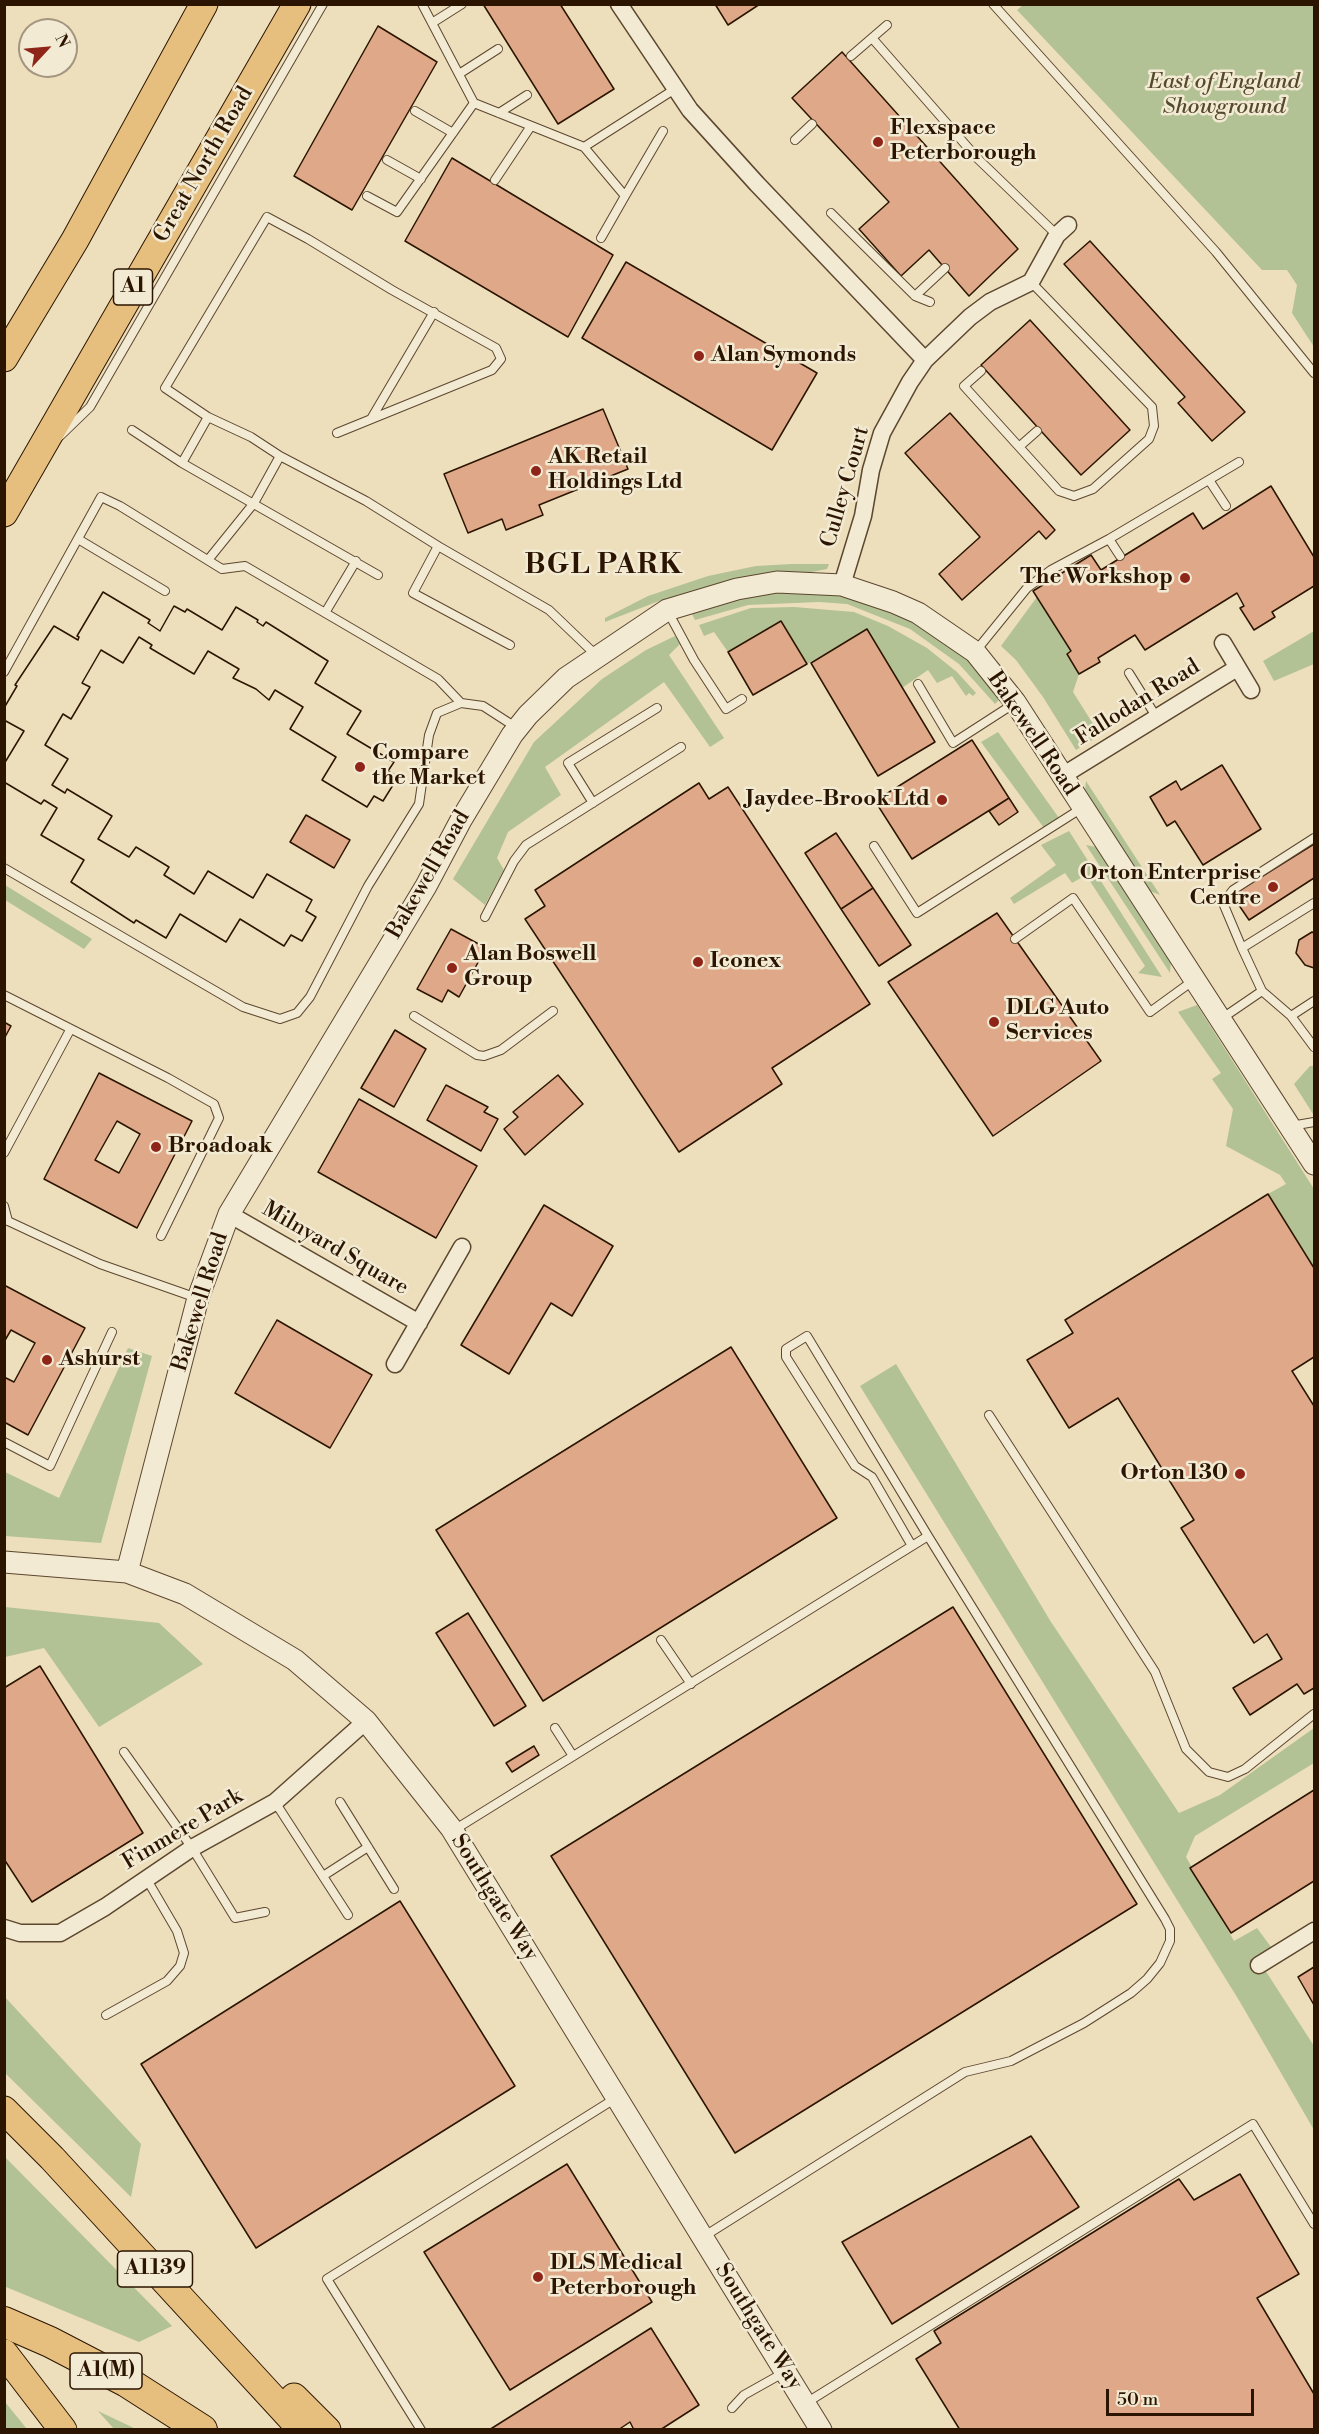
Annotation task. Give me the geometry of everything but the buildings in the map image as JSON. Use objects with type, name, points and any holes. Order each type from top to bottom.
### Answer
[{"type":"highway","points":[[4,358],[75,240],[204,4]]},
{"type":"highway","name":"Great North Road","points":[[4,513],[297,4]]},
{"type":"highway","name":"A1139","points":[[4,2110],[52,2158],[302,2430]]},
{"type":"highway","points":[[52,2158],[180,2280],[327,2430]]},
{"type":"highway","name":"A1(M)","points":[[4,2322],[50,2342],[127,2382],[202,2430]]},
{"type":"highway","points":[[4,2353],[63,2430]]},
{"type":"street","points":[[619,4],[690,110],[757,184],[925,360]]},
{"type":"street","points":[[1031,282],[1062,230]]},
{"type":"street","name":"Culley Court","points":[[842,585],[863,516],[882,433],[910,382],[925,360],[970,317],[990,302],[1031,282]]},
{"type":"street","name":"Bakewell Road","points":[[127,1572],[198,1298],[229,1214],[426,886],[461,820],[517,728],[566,678],[667,610],[737,589],[777,582],[842,585],[918,613],[975,652],[1015,702],[1314,1164]]},
{"type":"street","name":"Fallodan Road","points":[[1223,644],[1251,690]]},
{"type":"street","name":"Fallodan Road","points":[[1062,776],[1238,668]]},
{"type":"street","name":"Milnyard Square","points":[[229,1214],[419,1323]]},
{"type":"street","name":"Milnyard Square","points":[[395,1365],[462,1247]]},
{"type":"street","name":"Southgate Way","points":[[4,1562],[127,1572],[185,1594],[295,1660],[366,1721],[453,1831],[821,2430]]},
{"type":"street","name":"Finmere Park","points":[[4,1928],[20,1933],[60,1933],[105,1907],[146,1877],[192,1848],[275,1802],[366,1721]]},
{"type":"street","points":[[1259,1965],[1314,1931]]},
{"type":"lane","points":[[37,459],[90,406],[323,4]]},
{"type":"lane","points":[[422,4],[474,103],[584,147],[625,196]]},
{"type":"lane","points":[[432,23],[462,4]]},
{"type":"lane","points":[[993,4],[1216,252],[1314,373]]},
{"type":"lane","points":[[851,56],[887,25]]},
{"type":"lane","points":[[872,38],[978,159],[1062,230]]},
{"type":"lane","points":[[459,74],[498,49]]},
{"type":"lane","points":[[584,147],[675,88]]},
{"type":"lane","points":[[499,113],[527,95]]},
{"type":"lane","points":[[367,196],[398,212],[474,103]]},
{"type":"lane","points":[[415,111],[453,133]]},
{"type":"lane","points":[[795,140],[812,124]]},
{"type":"lane","points":[[495,180],[531,126]]},
{"type":"lane","points":[[601,238],[663,131]]},
{"type":"lane","points":[[387,160],[421,179]]},
{"type":"lane","points":[[831,213],[915,296],[930,302]]},
{"type":"lane","points":[[337,433],[492,370],[501,359],[496,348],[392,290],[308,238],[267,217],[165,388],[208,417],[251,437],[280,456],[366,501],[438,546],[549,610],[598,657]]},
{"type":"lane","points":[[915,296],[945,268]]},
{"type":"lane","points":[[981,371],[964,386],[1059,491],[1074,496],[1093,489],[1149,439],[1154,426],[1152,407],[1031,282]]},
{"type":"lane","points":[[371,419],[434,312]]},
{"type":"lane","points":[[182,463],[208,417]]},
{"type":"lane","points":[[132,430],[182,463],[378,574]]},
{"type":"lane","points":[[1020,446],[1037,431]]},
{"type":"lane","points":[[208,560],[254,502],[280,456]]},
{"type":"lane","points":[[975,652],[1027,588],[1239,462]]},
{"type":"lane","points":[[1209,480],[1226,506]]},
{"type":"lane","points":[[4,672],[101,497],[120,506],[222,569],[244,566],[438,679],[461,703]]},
{"type":"lane","points":[[78,539],[165,591]]},
{"type":"lane","points":[[1109,539],[1120,556]]},
{"type":"lane","points":[[438,546],[413,593],[510,645]]},
{"type":"lane","points":[[325,613],[356,561]]},
{"type":"lane","points":[[667,610],[694,660],[726,709],[742,699]]},
{"type":"lane","points":[[1129,674],[1157,717]]},
{"type":"lane","points":[[918,684],[953,743],[1015,702]]},
{"type":"lane","points":[[4,868],[243,1007],[280,1019],[297,1013],[310,998],[368,886],[419,804],[429,735],[437,713],[461,703],[483,706],[517,728]]},
{"type":"lane","points":[[593,803],[568,763],[657,708]]},
{"type":"lane","points":[[485,918],[514,861],[526,845],[681,747]]},
{"type":"lane","points":[[874,846],[917,913],[1082,808]]},
{"type":"lane","points":[[1314,838],[1233,890],[1222,903],[1262,992],[1291,1016],[1314,1047]]},
{"type":"lane","points":[[1015,939],[1073,898],[1150,1012],[1195,980]]},
{"type":"lane","points":[[1242,948],[1314,903]]},
{"type":"lane","points":[[1220,1019],[1262,992]]},
{"type":"lane","points":[[4,995],[168,1078],[214,1104],[219,1118],[160,1236]]},
{"type":"lane","points":[[1291,1016],[1314,1001]]},
{"type":"lane","points":[[414,1016],[484,1056],[501,1050],[553,1011]]},
{"type":"lane","points":[[4,1153],[70,1030]]},
{"type":"lane","points":[[1291,1126],[1314,1122]]},
{"type":"lane","points":[[4,1206],[6,1221],[100,1264],[198,1298]]},
{"type":"lane","points":[[4,1442],[50,1466],[112,1332]]},
{"type":"lane","points":[[703,2237],[965,2072],[1011,2061],[1084,2023],[1131,1993],[1147,1979],[1166,1951],[1170,1929],[1165,1919],[807,1336],[786,1349],[786,1357],[855,1466],[872,1477],[912,1546]]},
{"type":"lane","points":[[989,1415],[1155,1672],[1186,1749],[1209,1772],[1228,1777],[1245,1769],[1314,1714]]},
{"type":"lane","points":[[453,1831],[928,1536]]},
{"type":"lane","points":[[662,1640],[691,1684]]},
{"type":"lane","points":[[555,1728],[573,1756]]},
{"type":"lane","points":[[124,1752],[192,1848],[235,1918],[265,1912]]},
{"type":"lane","points":[[275,1802],[348,1915]]},
{"type":"lane","points":[[339,1802],[394,1889]]},
{"type":"lane","points":[[323,1876],[368,1847]]},
{"type":"lane","points":[[106,2015],[167,1981],[180,1966],[184,1953],[177,1931],[146,1877]]},
{"type":"lane","points":[[421,2430],[327,2279],[617,2097]]},
{"type":"lane","points":[[805,2403],[1253,2124],[1314,2224]]},
{"type":"lane","points":[[732,2408],[744,2395],[786,2372]]},
{"type":"green space","name":"East of England Showground","points":[[1023,5],[1314,5],[1314,347],[1292,313],[1297,285],[1287,270],[1262,270],[1017,10]]},
{"type":"green space","points":[[829,564],[827,569],[791,576],[744,579],[659,601],[605,622],[605,618],[648,596],[708,576],[756,566]]},
{"type":"green space","points":[[752,593],[818,593],[859,599],[908,618],[969,659],[999,700],[995,704],[959,664],[910,629],[847,604],[819,602],[748,605],[695,620],[690,610]]},
{"type":"green space","points":[[1037,597],[1071,651],[1067,654],[1079,674],[1073,692],[1100,735],[1076,750],[1043,697],[1016,660],[1001,646]]},
{"type":"green space","points":[[794,607],[854,612],[888,626],[927,648],[957,672],[976,693],[973,696],[969,693],[966,696],[952,676],[937,683],[928,670],[902,688],[867,629],[807,664],[781,621],[728,652],[714,632],[704,636],[699,625],[751,608]]},
{"type":"green space","points":[[1314,631],[1314,664],[1274,681],[1263,661]]},
{"type":"green space","points":[[675,636],[680,644],[669,655],[724,738],[710,747],[664,682],[545,767],[561,795],[508,832],[497,858],[504,870],[485,905],[453,879],[534,742],[602,679],[646,650]]},
{"type":"green space","points":[[998,732],[1059,818],[1044,828],[981,742]]},
{"type":"green space","points":[[1086,781],[1160,895],[1150,891],[1085,790]]},
{"type":"green space","points":[[1069,831],[1162,977],[1138,973],[1145,966],[1086,875],[1072,883],[1065,873],[1014,904],[1010,898],[1056,865],[1041,845]]},
{"type":"green space","points":[[1086,845],[1096,847],[1171,960],[1170,973]]},
{"type":"green space","points":[[5,885],[92,939],[84,949],[5,900]]},
{"type":"green space","points":[[1197,1005],[1314,1189],[1314,1268],[1268,1194],[1286,1184],[1280,1175],[1226,1146],[1233,1109],[1212,1079],[1221,1073],[1178,1012]]},
{"type":"green space","points":[[1310,1066],[1314,1066],[1313,1114],[1294,1084]]},
{"type":"green space","points":[[128,1348],[152,1356],[101,1543],[5,1536],[5,1472],[59,1498]]},
{"type":"green space","points":[[896,1364],[1051,1622],[1179,1813],[1220,1795],[1314,1728],[1314,1763],[1195,1836],[1186,1857],[1234,1941],[1257,1928],[1271,1947],[1256,1956],[1314,2046],[1314,2130],[1240,2002],[860,1386]]},
{"type":"green space","points":[[5,1607],[159,1623],[203,1664],[99,1727],[44,1648],[5,1657]]},
{"type":"green space","points":[[4,1996],[141,2144],[131,2197],[5,2073]]},
{"type":"green space","points":[[5,2157],[172,2326],[139,2342],[6,2287]]},
{"type":"green space","points":[[5,2402],[27,2429],[5,2429]]},
{"type":"green space","points":[[98,2411],[136,2429],[114,2429]]},
{"type":"place","name":"Flexspace Peterborough","points":[[878,142]]},
{"type":"place","name":"Alan Symonds","points":[[699,356]]},
{"type":"place","name":"AK Retail Holdings Ltd","points":[[536,471]]},
{"type":"place","name":"The Workshop","points":[[1185,578]]},
{"type":"place","name":"Compare the Market","points":[[360,767]]},
{"type":"place","name":"Jaydee-Brook Ltd","points":[[942,800]]},
{"type":"place","name":"Orton Enterprise Centre","points":[[1273,887]]},
{"type":"place","name":"Iconex","points":[[698,962]]},
{"type":"place","name":"Alan Boswell Group","points":[[452,968]]},
{"type":"place","name":"DLG Auto Services","points":[[994,1022]]},
{"type":"place","name":"Broadoak","points":[[156,1147]]},
{"type":"place","name":"Ashurst","points":[[47,1360]]},
{"type":"place","name":"Orton 130","points":[[1240,1474]]},
{"type":"place","name":"DLS Medical Peterborough","points":[[538,2277]]},
{"type":"district","name":"BGL PARK","points":[[604,566]]}]
